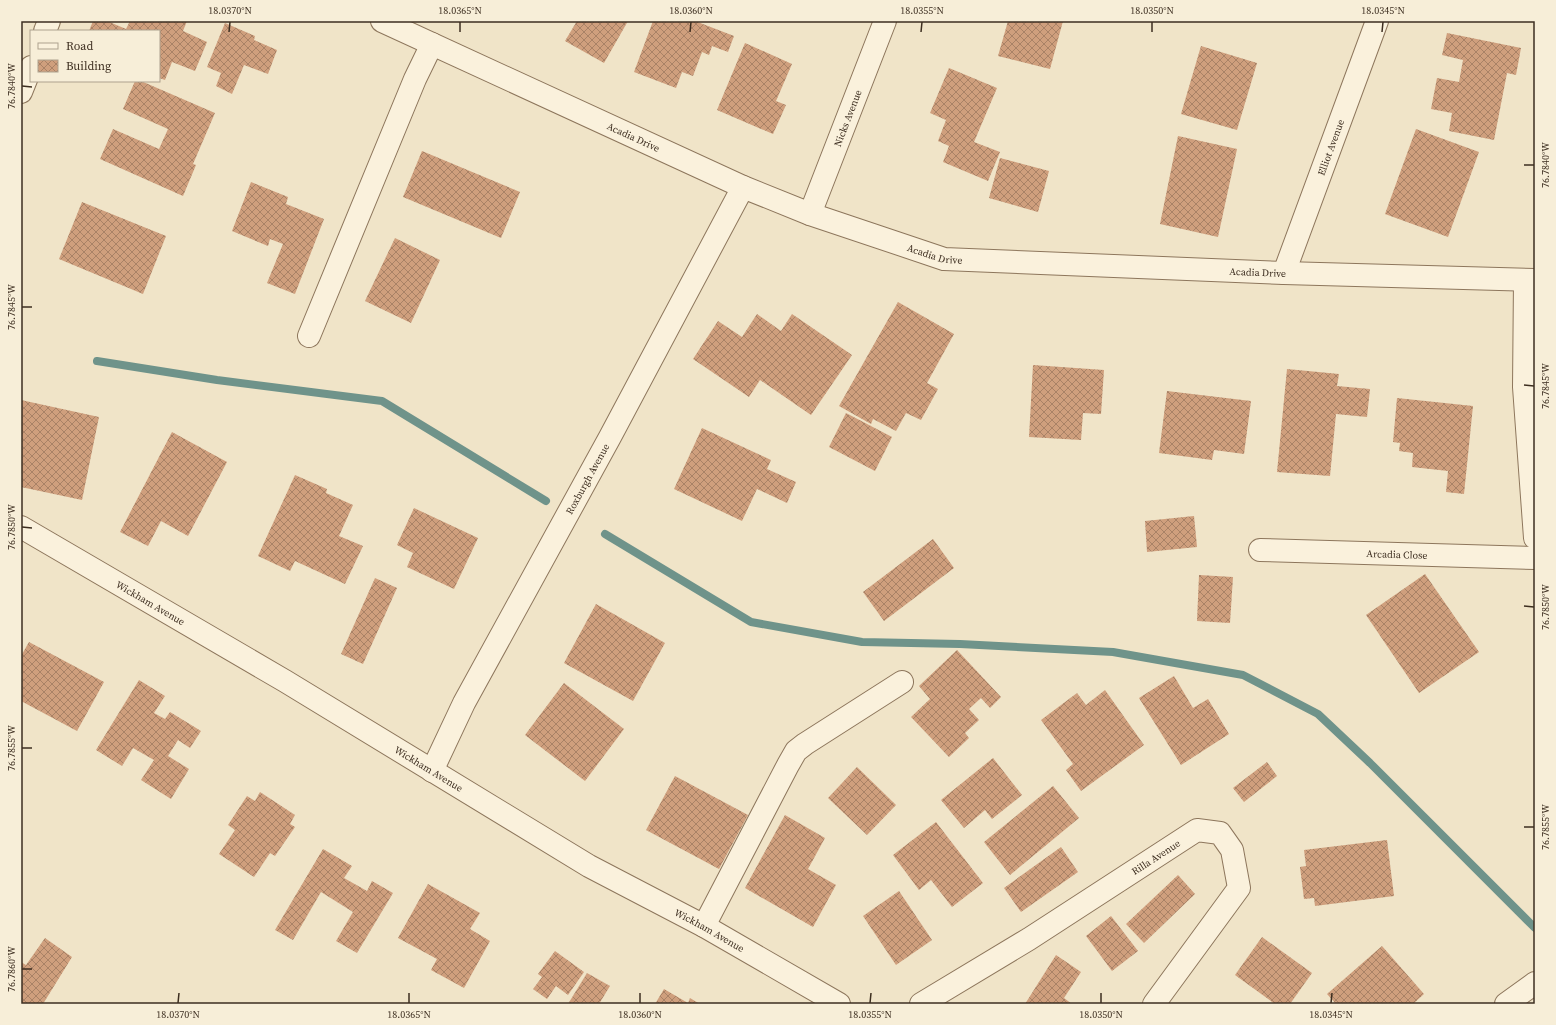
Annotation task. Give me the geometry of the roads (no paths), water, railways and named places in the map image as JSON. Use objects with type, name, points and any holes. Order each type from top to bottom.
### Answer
[{"type":"street","name":"Acadia Drive","points":[[384,21],[743,187],[810,214],[944,259],[1284,273],[1530,280]]},
{"type":"street","name":"Nicks Avenue","points":[[810,214],[885,21]]},
{"type":"street","name":"Elliot Avenue","points":[[1284,273],[1377,21]]},
{"type":"street","points":[[309,336],[412,86],[432,44]]},
{"type":"street","points":[[21,92],[30,70]]},
{"type":"street","name":"Roxburgh Avenue","points":[[432,771],[464,703],[610,437],[743,187]]},
{"type":"street","points":[[1530,280],[1524,387],[1535,538]]},
{"type":"street","name":"Wickham Avenue","points":[[21,527],[285,680],[589,866],[704,926],[839,1004]]},
{"type":"street","name":"Arcadia Close","points":[[1260,550],[1535,558]]},
{"type":"street","points":[[704,926],[796,751],[902,682]]},
{"type":"street","name":"Rilla Avenue","points":[[921,1004],[1028,939],[1197,830],[1220,833],[1232,850],[1239,888],[1154,1004]]},
{"type":"street","points":[[1506,1004],[1535,983]]},
{"type":"waterway","points":[[97,361],[217,380],[382,401],[546,501]]},
{"type":"waterway","points":[[605,534],[751,622],[862,642],[960,644],[1113,652],[1243,675],[1318,714],[1370,763],[1535,928]]}]
